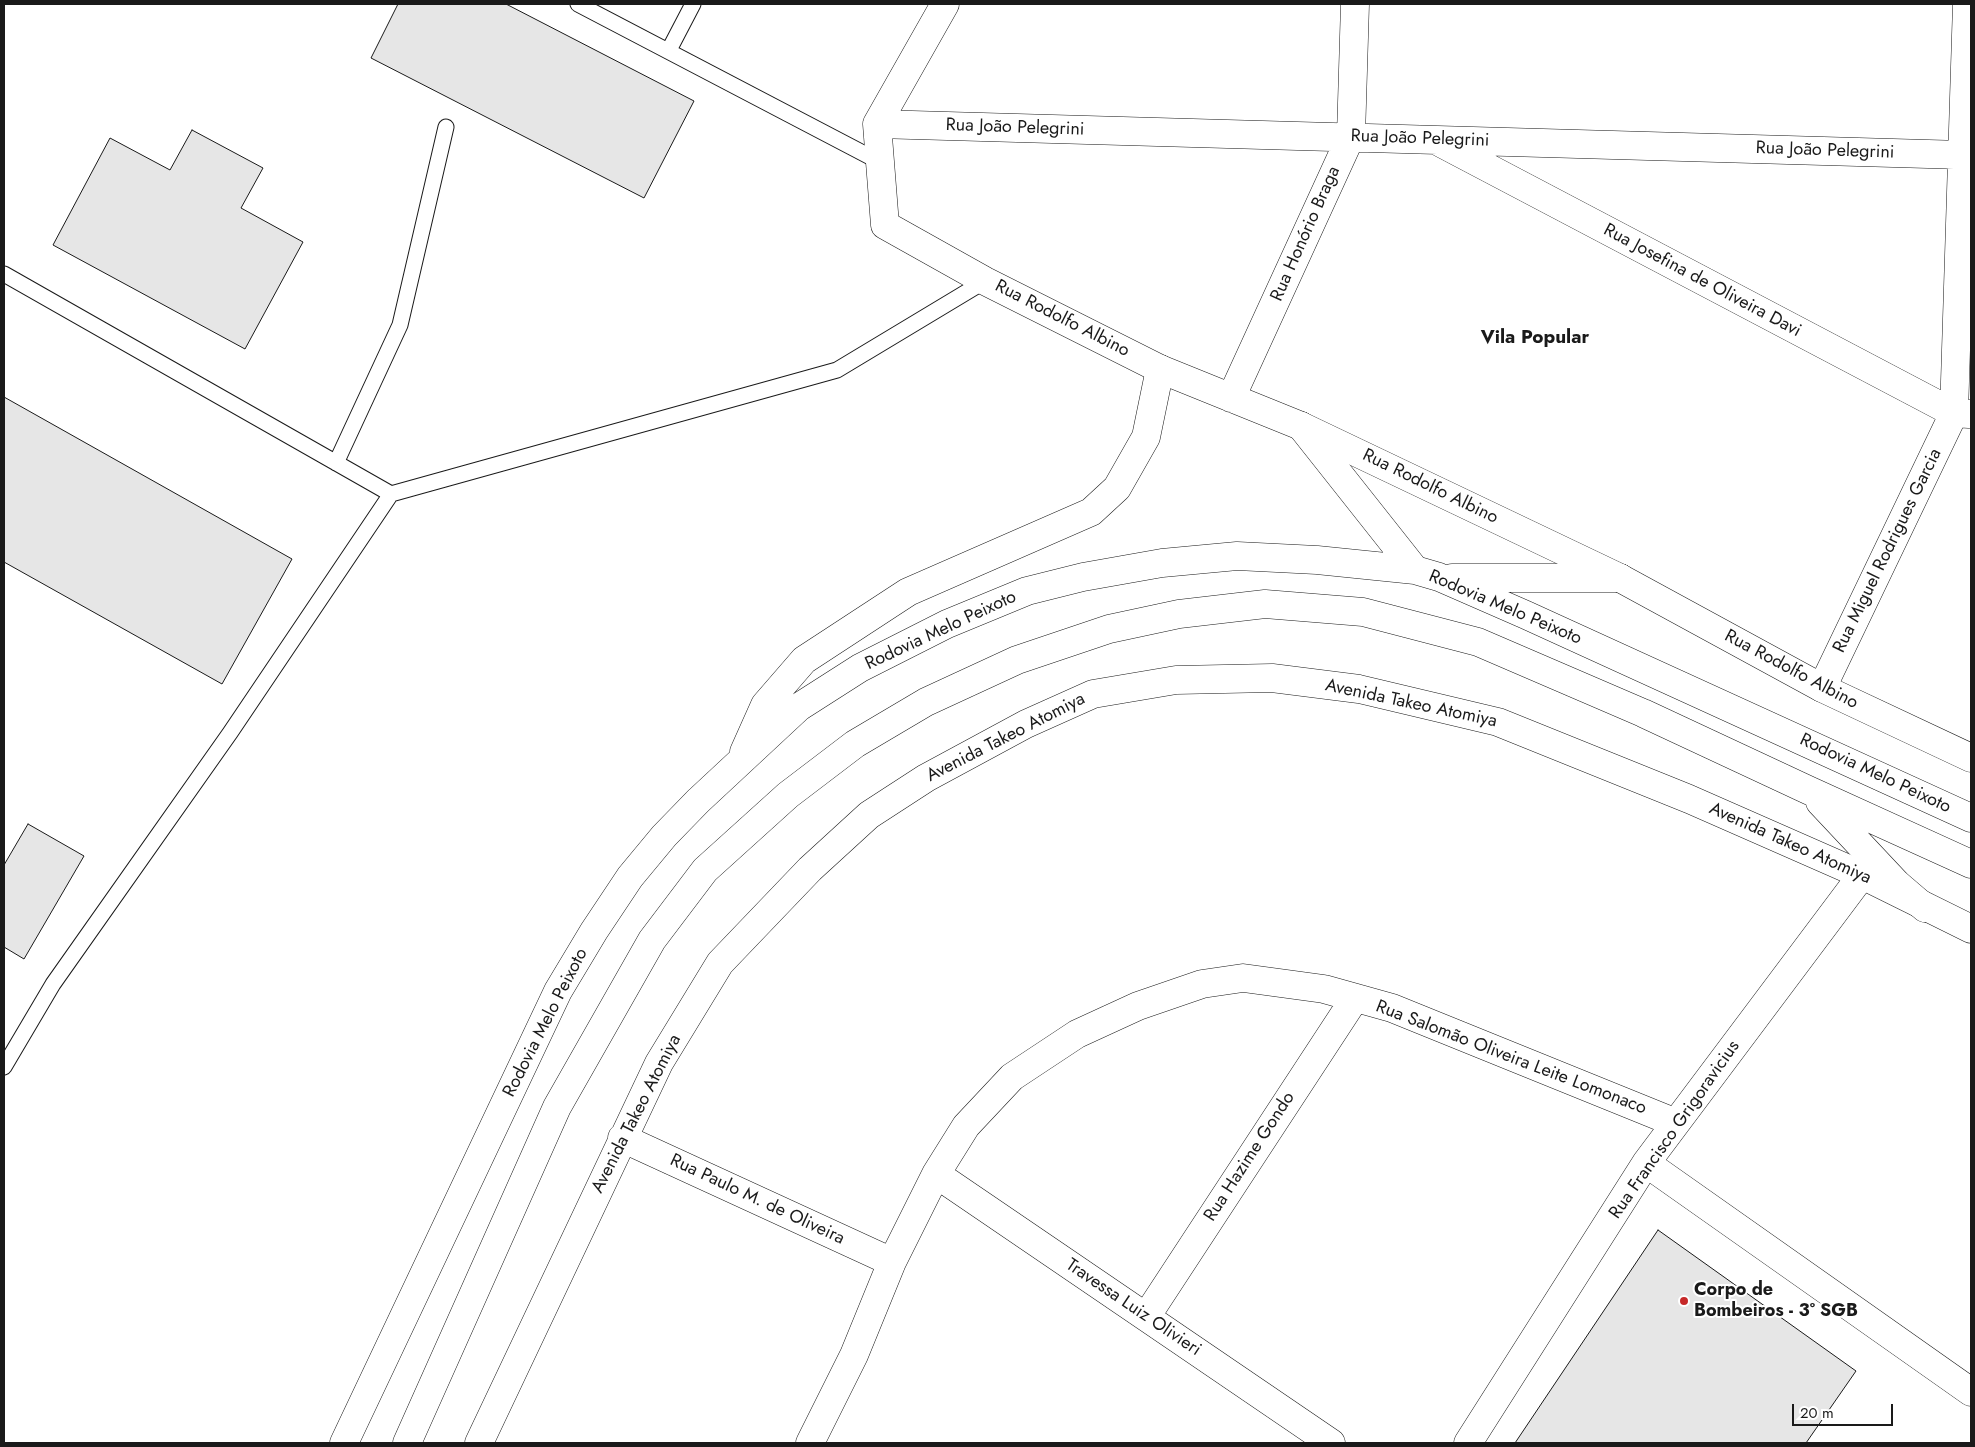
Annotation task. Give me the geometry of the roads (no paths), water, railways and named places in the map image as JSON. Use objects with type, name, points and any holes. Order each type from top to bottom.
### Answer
[{"type":"main road","points":[[880,162],[877,124],[945,4]]},
{"type":"main road","name":"Rua Honório Braga","points":[[1231,398],[1350,136],[1355,4]]},
{"type":"main road","points":[[1963,413],[1963,155],[1967,4]]},
{"type":"main road","name":"Rua João Pelegrini","points":[[877,124],[1350,136],[1963,155]]},
{"type":"main road","name":"Rua Josefina de Oliveira Davi","points":[[1435,140],[1963,413]]},
{"type":"main road","name":"Rua Rodolfo Albino","points":[[880,162],[885,225],[985,281],[1160,369],[1301,426],[1620,578],[1822,688],[1971,758]]},
{"type":"main road","points":[[738,766],[765,705],[804,660],[908,592],[1090,512],[1117,488],[1146,438],[1160,369]]},
{"type":"main road","name":"Rua Miguel Rodrigues Garcia","points":[[1822,688],[1963,413]]},
{"type":"main road","points":[[1301,426],[1427,574],[1620,578]]},
{"type":"main road","name":"Rodovia Melo Peixoto","points":[[344,1443],[558,992],[594,931],[630,877],[664,836],[698,801],[738,766],[799,707],[860,668],[947,624],[1027,591],[1083,577],[1162,563],[1236,556],[1317,560],[1427,574],[1526,615],[1971,818]]},
{"type":"main road","points":[[407,1443],[557,1106],[652,940],[705,870],[788,795],[855,744],[926,702],[1018,660],[1109,629],[1170,616],[1265,604],[1363,612],[1478,642],[1643,713],[1971,864]]},
{"type":"main road","name":"Avenida Takeo Atomiya","points":[[479,1443],[659,1063],[720,964],[810,869],[869,815],[926,778],[1026,724],[1093,694],[1176,680],[1272,678],[1359,689],[1498,722],[1689,799],[1862,875],[1971,929]]},
{"type":"main road","points":[[1808,790],[1898,884],[1926,908]]},
{"type":"main road","name":"Rua Francisco Grigoravicius","points":[[1468,1443],[1646,1163],[1862,875]]},
{"type":"main road","name":"Rua Salomão Oliveira Leite Lomonaco","points":[[810,1443],[854,1355],[892,1262],[936,1174],[966,1126],[1012,1077],[1077,1034],[1138,1006],[1202,984],[1243,978],[1324,989],[1392,1008],[1676,1123]]},
{"type":"main road","name":"Rua Hazime Gondo","points":[[1146,1317],[1355,998]]},
{"type":"main road","name":"Rua Paulo M. de Oliveira","points":[[622,1138],[892,1262]]},
{"type":"main road","points":[[1646,1163],[1971,1392]]},
{"type":"main road","name":"Travessa Luiz Olivieri","points":[[936,1174],[1331,1443]]},
{"type":"lane","points":[[578,4],[880,162]]},
{"type":"lane","points":[[669,50],[693,4]]},
{"type":"lane","points":[[336,463],[400,325],[446,127]]},
{"type":"lane","points":[[4,274],[391,494]]},
{"type":"lane","points":[[4,1067],[53,984],[230,734],[391,494],[837,370],[985,281]]},
{"type":"place","name":"Corpo de Bombeiros - 3º SGB","points":[[1684,1301]]},
{"type":"district","name":"Vila Popular","points":[[1535,338]]}]
